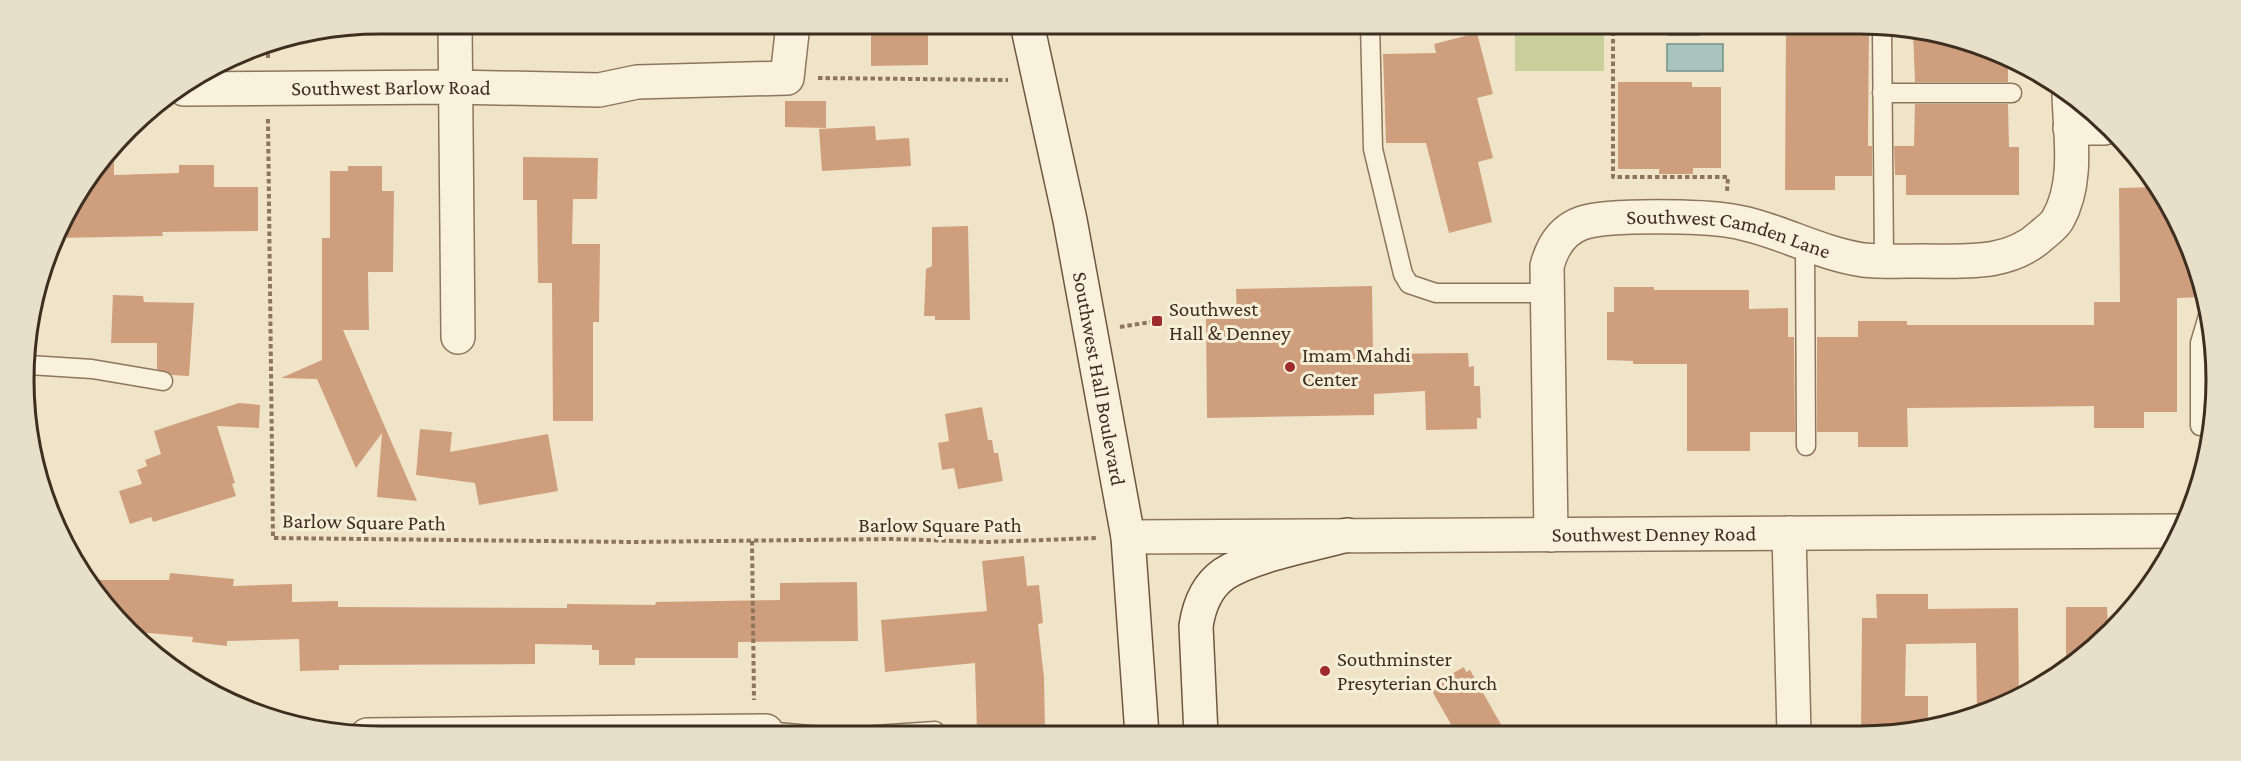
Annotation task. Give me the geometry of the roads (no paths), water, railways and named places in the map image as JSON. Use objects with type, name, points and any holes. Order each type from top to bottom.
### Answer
[{"type":"street","points":[[455,34],[458,337]]},
{"type":"street","name":"Southwest Barlow Road","points":[[194,89],[454,87],[599,90],[637,82],[787,78],[793,34]]},
{"type":"street","name":"Southwest Hall Boulevard","points":[[1030,34],[1070,220],[1128,537],[1141,726]]},
{"type":"street","name":"Southwest Camden Lane","points":[[1551,535],[1547,266],[1553,245],[1581,223],[1602,219],[1707,218],[1734,221],[1805,245],[1862,260],[1982,261],[2012,255],[2036,241],[2057,221],[2067,201],[2071,181],[2069,105]]},
{"type":"street","points":[[2070,128],[2097,128]]},
{"type":"street","name":"Southwest Denney Road","points":[[1128,537],[2172,531]]},
{"type":"street","points":[[1789,533],[1794,726]]},
{"type":"street","points":[[1201,726],[1196,626],[1199,608],[1208,591],[1222,575],[1244,564],[1347,535]]},
{"type":"lane","points":[[1370,34],[1373,149],[1403,274],[1409,284],[1436,293],[1547,293]]},
{"type":"lane","points":[[1882,35],[1884,261]]},
{"type":"lane","points":[[1882,93],[2012,93]]},
{"type":"lane","points":[[1805,245],[1806,446]]},
{"type":"lane","points":[[2200,426],[2200,343],[2203,332]]},
{"type":"lane","points":[[35,365],[92,369],[163,381]]},
{"type":"water","points":[[1668,34],[1699,34],[1699,35]]},
{"type":"water","points":[[1667,44],[1723,44],[1723,71],[1667,71]]},
{"type":"place","name":"Southwest Hall & Denney","points":[[1157,321]]},
{"type":"place","name":"Imam Mahdi Center","points":[[1290,367]]},
{"type":"place","name":"Southminster Presyterian Church","points":[[1325,671]]}]
